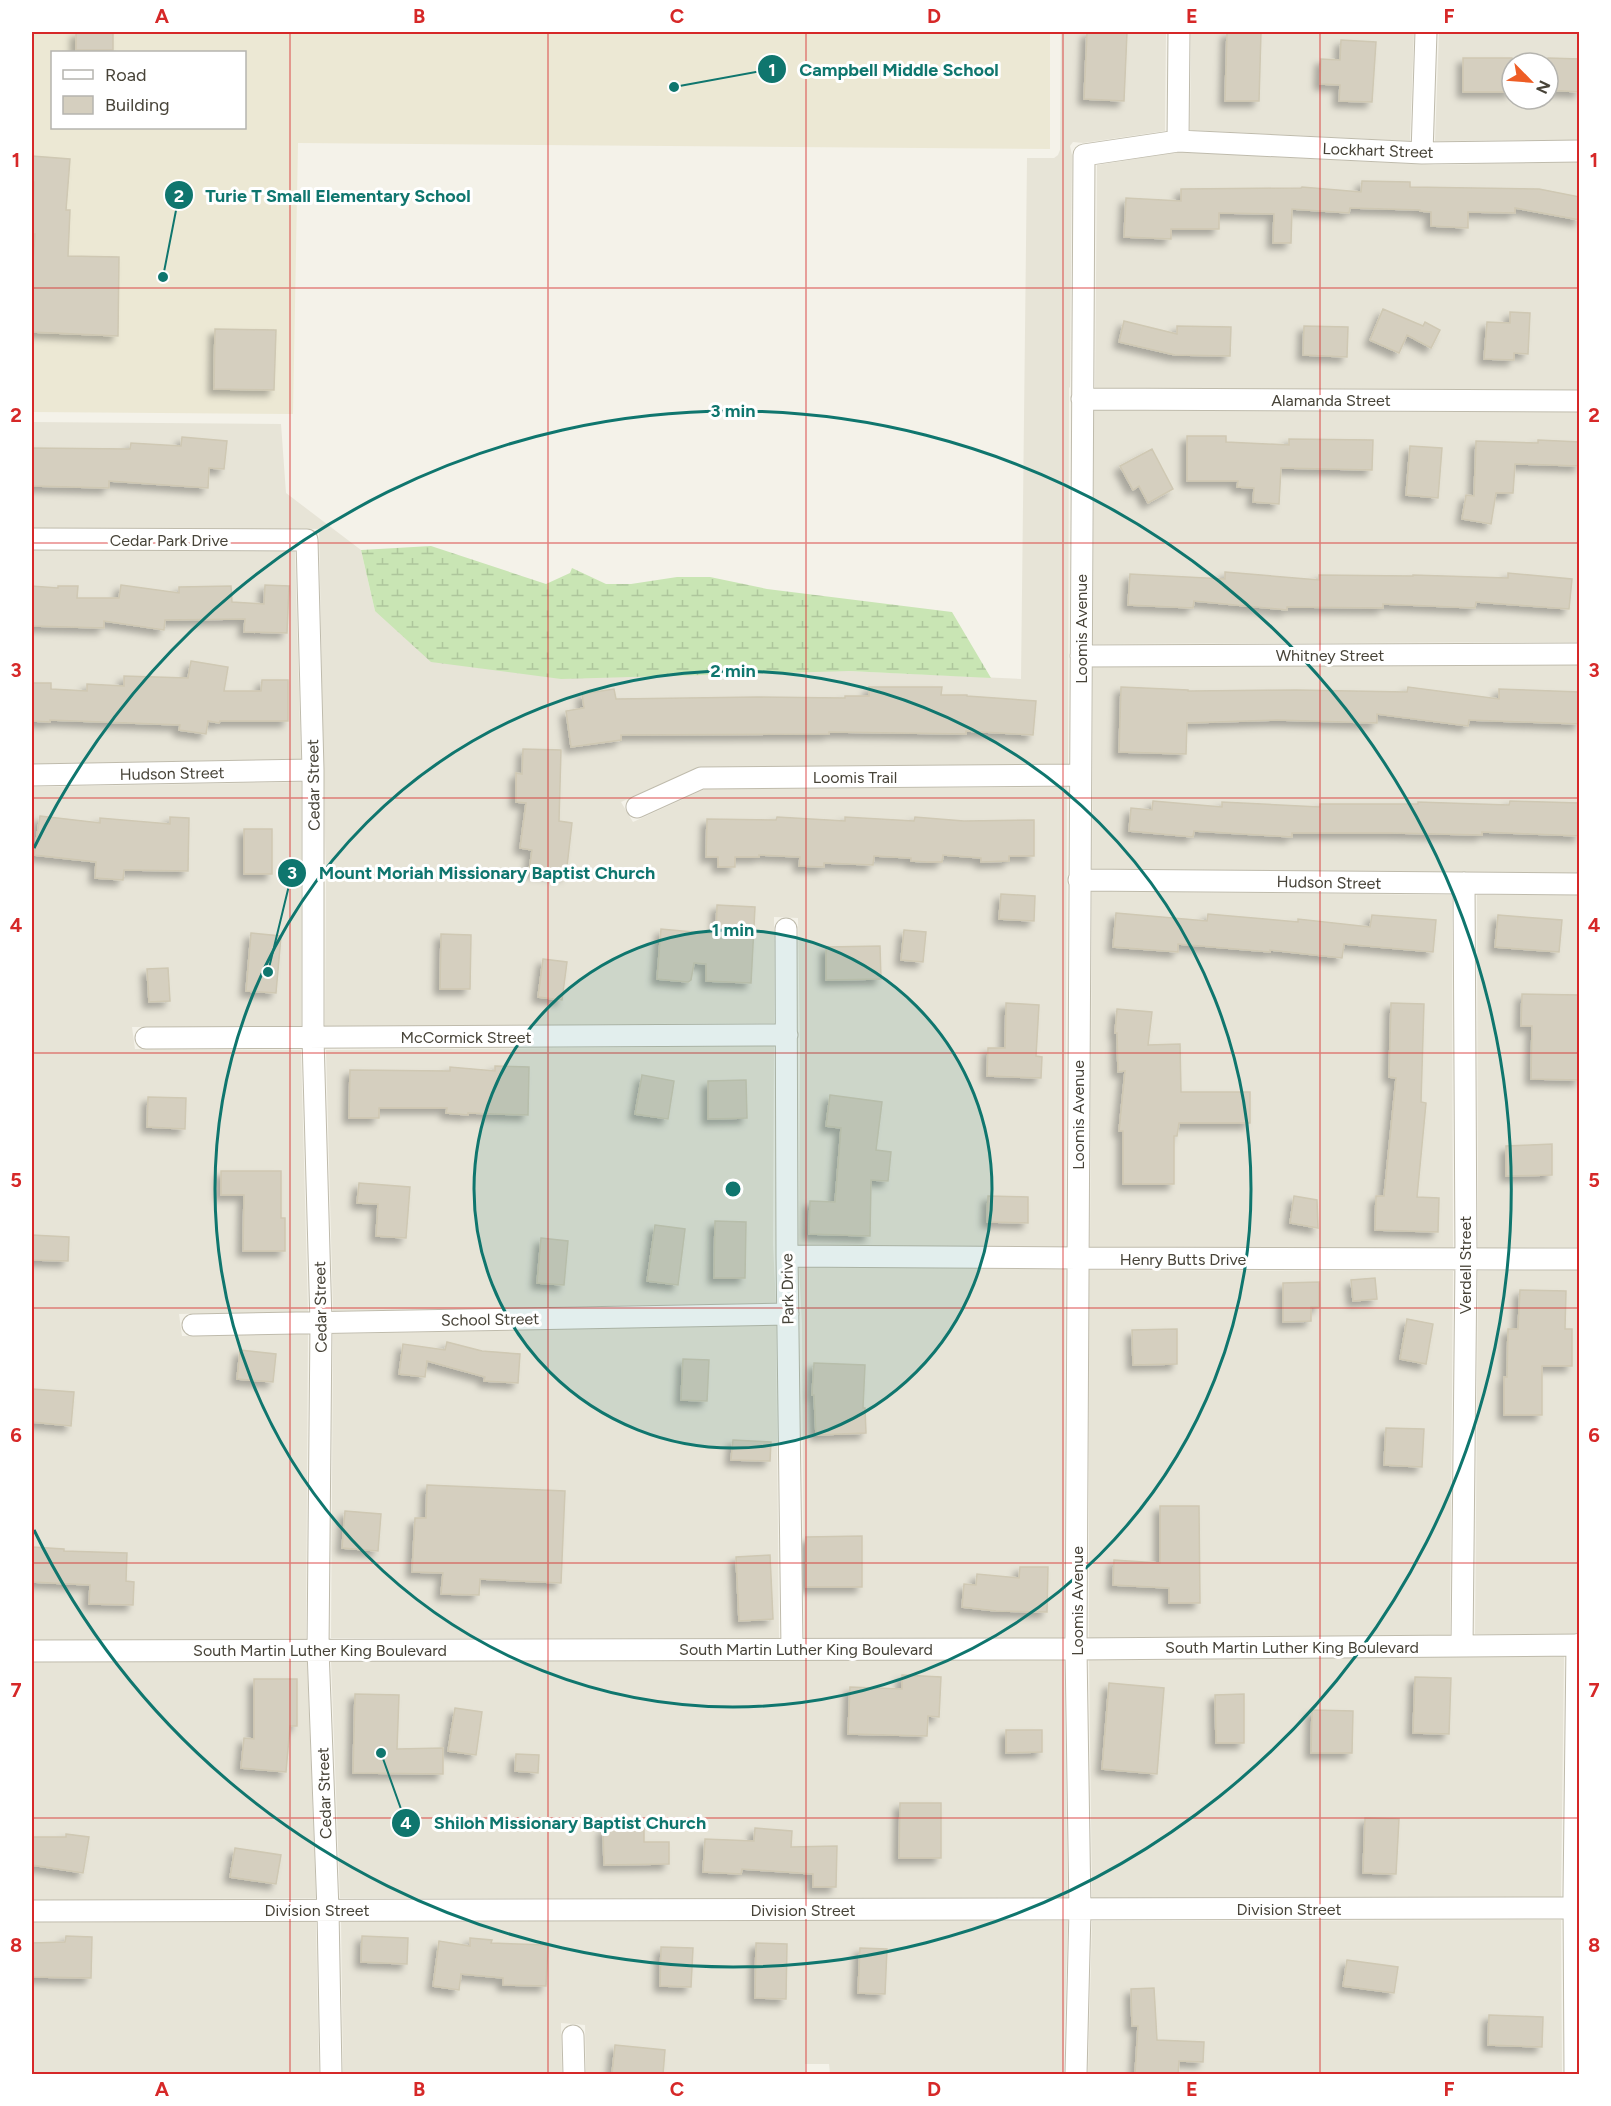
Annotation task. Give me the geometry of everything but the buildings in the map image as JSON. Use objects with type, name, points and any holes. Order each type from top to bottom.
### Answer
[{"type":"street","points":[[1178,141],[1179,32]]},
{"type":"street","points":[[1422,153],[1426,32]]},
{"type":"street","name":"Lockhart Street","points":[[1084,155],[1178,141],[1422,153],[1580,151]]},
{"type":"street","name":"Loomis Avenue","points":[[1076,2074],[1080,1910],[1076,1649],[1084,155]]},
{"type":"street","name":"Alamanda Street","points":[[1082,399],[1580,401]]},
{"type":"street","name":"Cedar Park Drive","points":[[32,539],[307,540]]},
{"type":"street","name":"Cedar Street","points":[[307,540],[313,771],[313,1038],[321,1323],[318,1650],[328,1910],[331,2074]]},
{"type":"street","name":"Whitney Street","points":[[1081,656],[1580,654]]},
{"type":"street","name":"Hudson Street","points":[[32,775],[313,771]]},
{"type":"street","name":"Loomis Trail","points":[[637,807],[701,778],[1080,775]]},
{"type":"street","name":"Hudson Street","points":[[1079,880],[1580,884]]},
{"type":"street","name":"Verdell Street","points":[[1462,1646],[1466,1260],[1464,883]]},
{"type":"street","name":"Park Drive","points":[[786,929],[792,1649]]},
{"type":"street","name":"McCormick Street","points":[[146,1038],[787,1035]]},
{"type":"street","name":"Henry Butts Drive","points":[[787,1256],[1580,1259]]},
{"type":"street","name":"School Street","points":[[193,1325],[788,1314]]},
{"type":"street","points":[[1575,2074],[1574,1908],[1578,1645]]},
{"type":"street","name":"South Martin Luther King Boulevard","points":[[32,1651],[1076,1649],[1578,1645]]},
{"type":"street","name":"Division Street","points":[[32,1911],[1574,1908]]},
{"type":"street","points":[[573,2036],[574,2074]]},
{"type":"shaded area","points":[[32,32],[1050,32],[1050,149],[298,143],[293,414],[32,412]]},
{"type":"shaded area","points":[[1061,32],[1166,32],[1165,131],[1083,143],[1073,142],[1070,146],[1072,155],[1068,764],[700,767],[621,802],[633,822],[705,789],[1067,787],[1065,1247],[799,1245],[798,918],[774,917],[774,1023],[325,1027],[326,882],[319,529],[32,528],[32,422],[281,424],[286,493],[361,550],[375,611],[849,671],[1021,679],[1027,158],[1054,158],[1060,150]]},
{"type":"shaded area","points":[[1191,32],[1414,32],[1410,141],[1190,130]]},
{"type":"shaded area","points":[[1439,32],[1579,32],[1579,140],[1435,141]]},
{"type":"shaded area","points":[[1179,152],[1434,165],[1579,162],[1579,390],[1095,388],[1097,165]]},
{"type":"shaded area","points":[[1094,410],[1579,412],[1579,642],[1093,644]]},
{"type":"shaded area","points":[[32,550],[295,551],[301,759],[32,764]]},
{"type":"shaded area","points":[[1579,665],[1579,873],[1092,869],[1093,667]]},
{"type":"shaded area","points":[[301,782],[301,1027],[132,1027],[135,1049],[301,1050],[308,1312],[179,1314],[182,1336],[308,1334],[306,1639],[32,1640],[32,787]]},
{"type":"shaded area","points":[[1092,891],[1452,895],[1453,1248],[1090,1247]]},
{"type":"shaded area","points":[[1477,895],[1579,895],[1579,1247],[1478,1248]]},
{"type":"shaded area","points":[[774,1046],[773,1245],[776,1303],[333,1311],[326,1050]]},
{"type":"shaded area","points":[[799,1267],[1065,1269],[1064,1638],[804,1638],[802,1324]]},
{"type":"shaded area","points":[[1089,1270],[1453,1271],[1450,1635],[1089,1638]]},
{"type":"shaded area","points":[[1579,1270],[1579,1634],[1475,1634],[1478,1271]]},
{"type":"shaded area","points":[[776,1325],[779,1638],[331,1638],[333,1334]]},
{"type":"shaded area","points":[[1564,1656],[1561,1897],[1092,1898],[1089,1660]]},
{"type":"shaded area","points":[[1064,1660],[1068,1898],[340,1898],[331,1661]]},
{"type":"shaded area","points":[[307,1661],[316,1898],[32,1900],[32,1662]]},
{"type":"shaded area","points":[[1561,1920],[1562,2074],[1088,2074],[1092,1921]]},
{"type":"shaded area","points":[[316,1921],[319,2074],[32,2074],[32,1922]]},
{"type":"shaded area","points":[[341,1921],[1068,1921],[1063,2074],[830,2074],[829,2064],[805,2064],[805,2074],[586,2074],[585,2025],[561,2023],[562,2074],[343,2074]]},
{"type":"green space","points":[[431,546],[546,584],[570,573],[572,568],[606,584],[631,584],[677,577],[710,577],[767,589],[952,612],[991,678],[849,671],[561,679],[431,662],[375,611],[361,550]]},
{"type":"place","name":"Campbell Middle School","points":[[674,87]]},
{"type":"place","name":"Turie T Small Elementary School","points":[[163,277]]},
{"type":"place","name":"Mount Moriah Missionary Baptist Church","points":[[268,972]]},
{"type":"place","name":"Shiloh Missionary Baptist Church","points":[[381,1753]]}]
